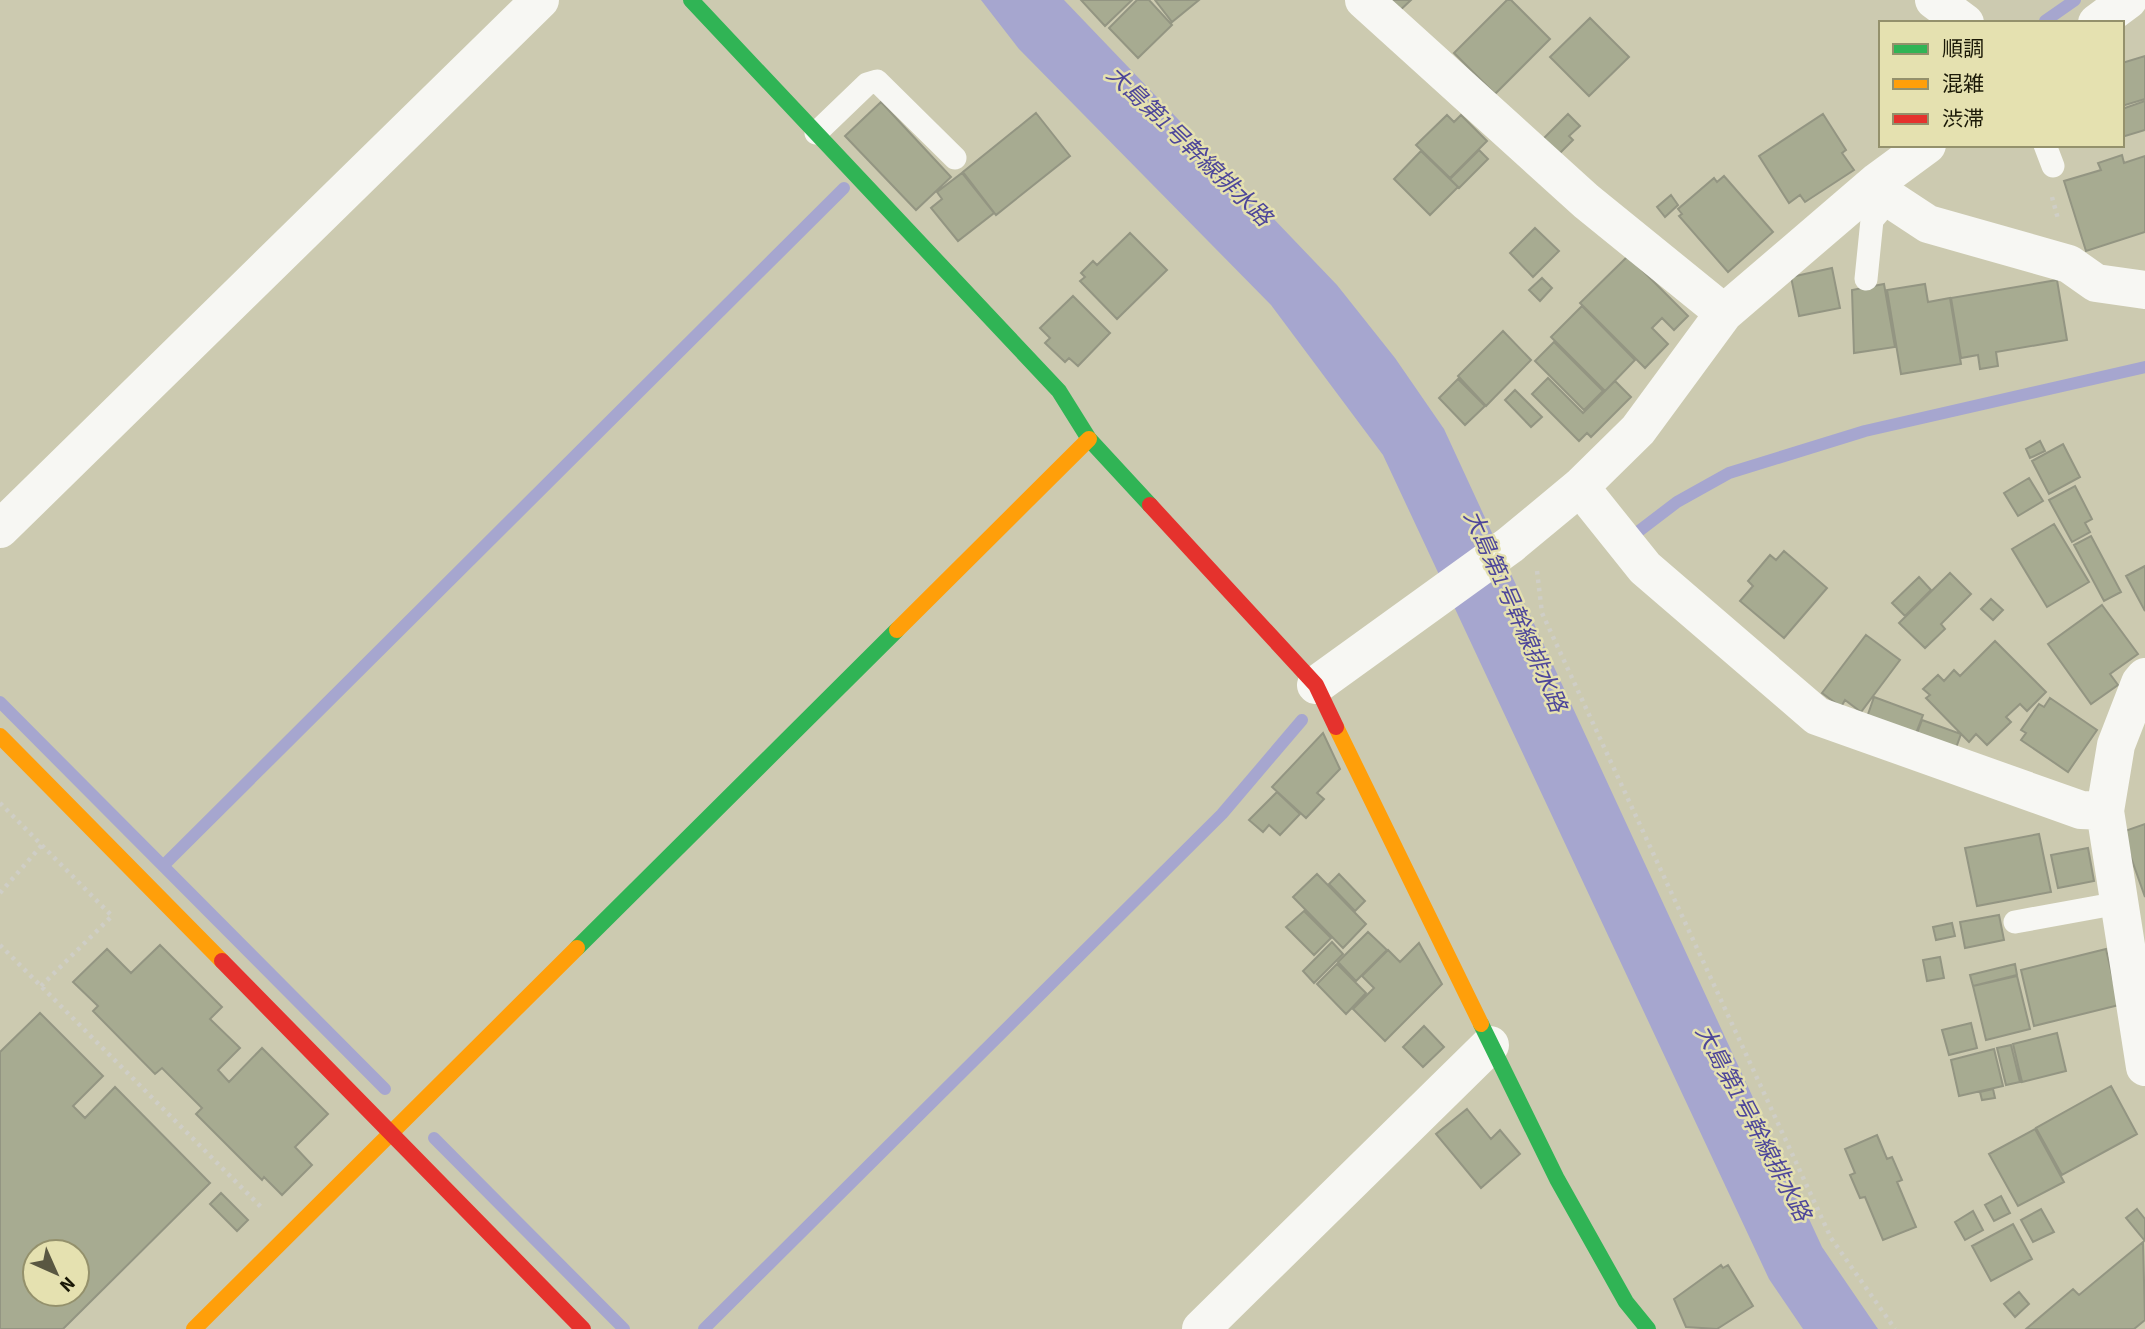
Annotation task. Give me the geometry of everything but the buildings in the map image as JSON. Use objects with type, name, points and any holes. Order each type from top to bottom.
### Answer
[{"type":"street","points":[[0,529],[540,0]]},
{"type":"street","points":[[691,0],[1059,391],[1089,439],[1316,685],[1556,1179],[1626,1302],[1648,1329]]},
{"type":"street","points":[[1364,0],[1586,201],[1724,313]]},
{"type":"street","points":[[1934,0],[1962,21]]},
{"type":"street","points":[[2099,21],[2128,0]]},
{"type":"street","points":[[1316,685],[1515,541],[1580,487],[1638,430],[1724,313],[1884,190],[1925,147]]},
{"type":"street","points":[[1884,190],[1928,224],[2069,264],[2096,284],[2145,290]]},
{"type":"street","points":[[194,1329],[1089,439]]},
{"type":"street","points":[[1580,487],[1645,568],[1817,716],[2081,810],[2105,811]]},
{"type":"street","points":[[2145,677],[2140,682],[2116,745],[2105,811],[2145,1067]]},
{"type":"street","points":[[0,736],[583,1329]]},
{"type":"street","points":[[1202,1329],[1490,1045]]},
{"type":"lane","points":[[816,133],[867,84],[877,81],[955,158]]},
{"type":"lane","points":[[1866,279],[1872,220],[1884,190]]},
{"type":"lane","points":[[2015,922],[2119,903]]},
{"type":"path","points":[[2049,156],[2046,172],[2069,264]]},
{"type":"path","points":[[1515,541],[1540,577],[1542,613],[1831,1238],[1895,1329]]},
{"type":"path","points":[[0,803],[112,916]]},
{"type":"path","points":[[0,893],[42,845]]},
{"type":"path","points":[[41,986],[144,884]]},
{"type":"path","points":[[0,945],[289,1235]]},
{"type":"water","name":"大島第1号幹線排水路","points":[[981,0],[1064,0],[1337,285],[1395,358],[1444,429],[1822,1247],[1878,1329],[1803,1329],[1769,1279],[1383,455],[1271,305],[1019,49]]},
{"type":"waterway","points":[[2045,21],[2075,0]]},
{"type":"waterway","points":[[163,866],[844,188]]},
{"type":"waterway","points":[[1639,531],[1677,502],[1729,473],[1865,431],[2145,367]]},
{"type":"waterway","points":[[0,702],[385,1089]]},
{"type":"waterway","points":[[704,1329],[1222,814],[1302,720]]},
{"type":"waterway","points":[[434,1138],[624,1329]]},
{"type":"traffic: fast","points":[[691,0],[1059,391],[1089,439],[1150,505]]},
{"type":"traffic: fast","points":[[577,948],[897,630]]},
{"type":"traffic: fast","points":[[1481,1024],[1557,1179],[1626,1302],[1648,1329]]},
{"type":"traffic: slow","points":[[897,630],[1089,439]]},
{"type":"traffic: slow","points":[[1336,727],[1481,1024]]},
{"type":"traffic: slow","points":[[0,736],[222,961]]},
{"type":"traffic: slow","points":[[194,1329],[577,948]]},
{"type":"traffic: jam","points":[[1150,505],[1316,685],[1336,727]]},
{"type":"traffic: jam","points":[[222,961],[583,1329]]}]
